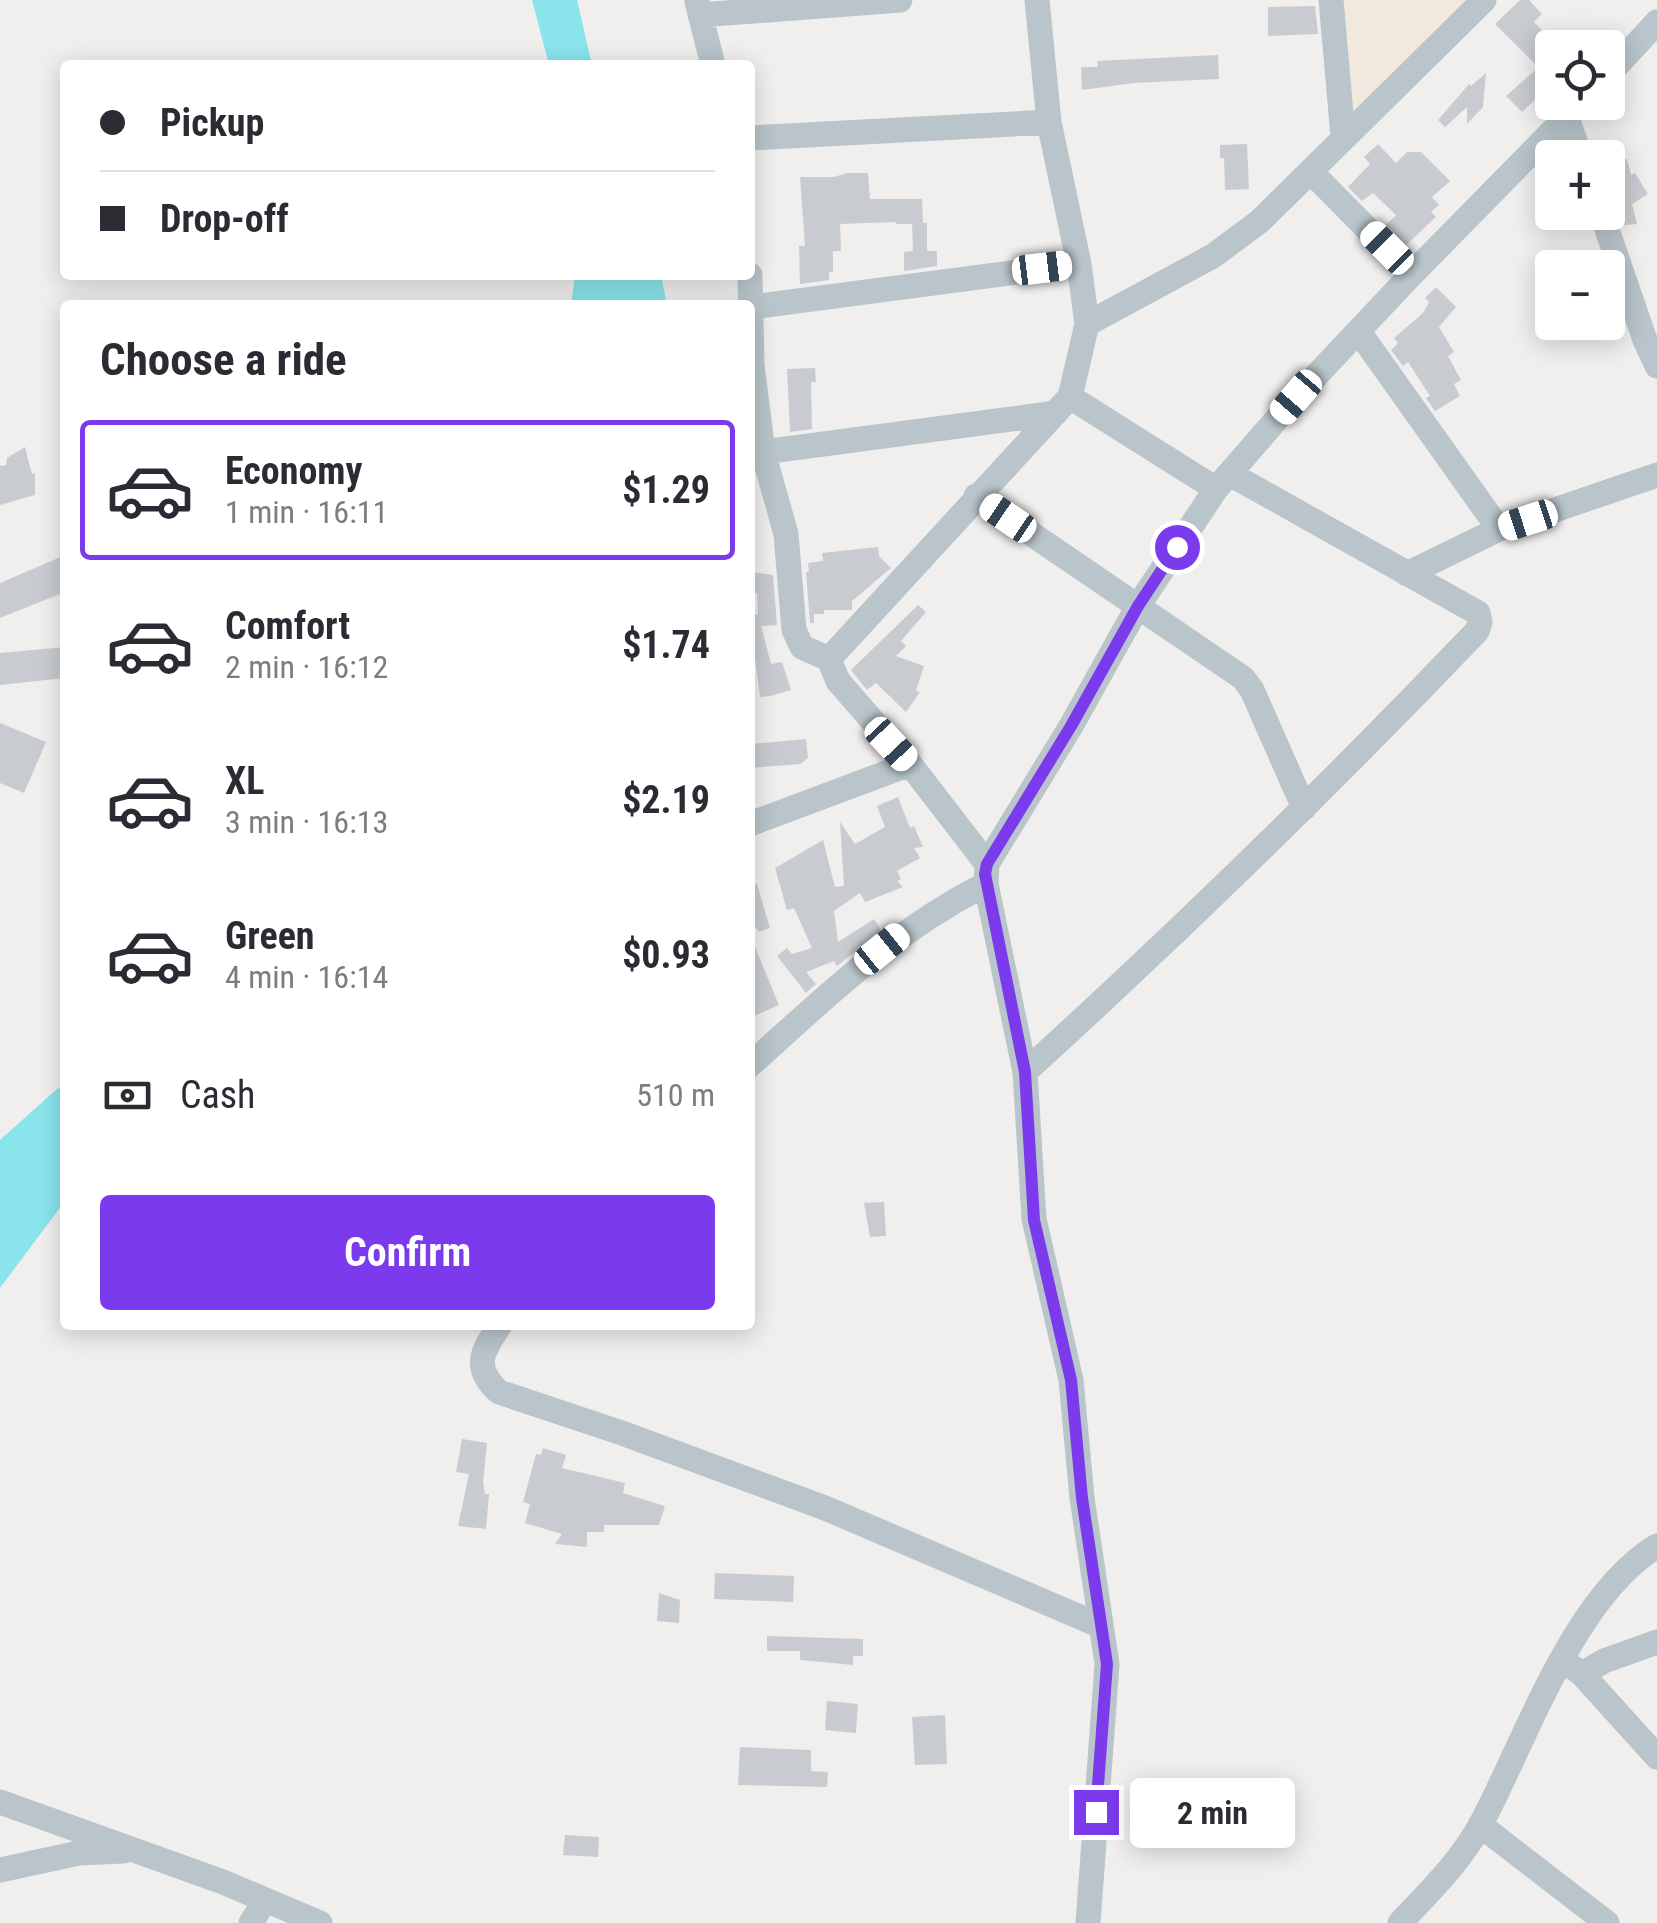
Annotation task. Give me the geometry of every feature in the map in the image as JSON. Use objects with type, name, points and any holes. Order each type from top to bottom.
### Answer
[{"type":"street","points":[[712,60],[698,7],[900,0]]},
{"type":"street","points":[[829,659],[1063,405],[1087,324],[1079,264],[1048,122],[1037,0]]},
{"type":"street","points":[[1332,0],[1344,136]]},
{"type":"street","points":[[1087,324],[1213,256],[1260,221],[1484,0]]},
{"type":"street","points":[[1625,56],[1657,22]]},
{"type":"street","points":[[755,1060],[908,928],[986,874],[1138,606],[1223,481],[1412,274],[1564,120]]},
{"type":"street","points":[[755,138],[1048,122]]},
{"type":"street","points":[[1312,173],[1412,274]]},
{"type":"street","points":[[1607,230],[1657,366]]},
{"type":"street","points":[[755,306],[1079,264]]},
{"type":"street","points":[[1359,332],[1499,529]]},
{"type":"street","points":[[755,389],[763,452],[786,534],[794,630],[802,647],[829,659],[838,681],[910,764],[986,874],[1025,1072],[1034,1220],[1071,1380],[1082,1498],[1107,1664],[1088,1923]]},
{"type":"street","points":[[763,452],[1063,405],[1223,481],[1478,613],[1476,631],[1304,808],[1158,951],[1025,1072]]},
{"type":"street","points":[[1407,574],[1499,529],[1657,475]]},
{"type":"street","points":[[976,496],[1243,678],[1252,690],[1304,808]]},
{"type":"street","points":[[755,822],[910,764]]},
{"type":"street","points":[[497,1330],[485,1347],[482,1364],[486,1381],[499,1392],[826,1508],[1101,1626]]},
{"type":"street","points":[[1400,1923],[1452,1866],[1480,1825],[1618,1579],[1657,1546]]},
{"type":"street","points":[[1572,1667],[1657,1642]]},
{"type":"street","points":[[1572,1667],[1657,1758]]},
{"type":"street","points":[[0,1802],[136,1850],[320,1923]]},
{"type":"street","points":[[1480,1825],[1607,1923]]},
{"type":"street","points":[[0,1870],[79,1853],[136,1850]]},
{"type":"street","points":[[251,1923],[264,1900]]},
{"type":"sand","points":[[1331,0],[1478,0],[1343,129]]},
{"type":"water","points":[[532,0],[577,0],[591,60],[548,60]]},
{"type":"water","points":[[574,280],[662,280],[666,300],[572,300]]},
{"type":"water","points":[[60,1088],[60,1208],[0,1288],[0,1140]]},
{"type":"building","points":[[1520,0],[1529,0],[1542,14],[1534,22],[1542,30],[1535,30],[1535,64],[1495,24]]},
{"type":"building","points":[[1315,6],[1318,34],[1268,36],[1268,7]]},
{"type":"building","points":[[1218,55],[1219,79],[1082,90],[1081,67],[1098,67],[1097,61]]},
{"type":"building","points":[[1535,70],[1535,100],[1522,112],[1506,96]]},
{"type":"building","points":[[1486,73],[1483,107],[1467,124],[1467,107],[1445,127],[1438,120],[1469,84]]},
{"type":"building","points":[[1247,144],[1249,189],[1225,190],[1220,145]]},
{"type":"building","points":[[1378,144],[1396,163],[1407,152],[1421,152],[1450,181],[1432,197],[1439,205],[1431,212],[1436,217],[1406,245],[1386,225],[1396,215],[1373,193],[1362,201],[1348,187],[1370,164],[1364,157]]},
{"type":"building","points":[[1625,159],[1631,175],[1635,173],[1648,194],[1632,204],[1637,224],[1625,225]]},
{"type":"building","points":[[868,173],[870,199],[922,199],[927,251],[937,251],[937,266],[904,271],[904,252],[913,251],[912,224],[840,224],[841,251],[833,251],[829,280],[800,284],[799,246],[805,246],[800,177]]},
{"type":"building","points":[[1436,287],[1456,307],[1439,327],[1454,352],[1448,356],[1461,380],[1454,384],[1460,396],[1435,411],[1408,362],[1403,366],[1391,350],[1398,343],[1394,338],[1423,313],[1429,302],[1425,298]]},
{"type":"building","points":[[815,368],[816,382],[811,382],[812,429],[790,432],[787,369]]},
{"type":"building","points":[[25,447],[32,474],[35,473],[35,495],[0,505],[0,466]]},
{"type":"building","points":[[878,547],[879,556],[891,568],[852,601],[852,610],[824,610],[824,614],[814,614],[814,623],[810,623],[808,563],[823,561],[822,553]]},
{"type":"building","points":[[60,557],[60,594],[0,618],[0,583]]},
{"type":"building","points":[[755,573],[773,575],[777,625],[761,626],[771,664],[782,662],[791,690],[760,697],[755,658]]},
{"type":"building","points":[[918,605],[926,612],[901,641],[906,646],[896,656],[924,666],[916,691],[920,692],[906,712],[876,683],[867,690],[851,670]]},
{"type":"building","points":[[60,647],[60,679],[0,685],[0,653]]},
{"type":"building","points":[[0,723],[46,742],[24,793],[0,783]]},
{"type":"building","points":[[806,739],[808,758],[800,764],[755,768],[755,744]]},
{"type":"building","points":[[898,797],[910,828],[914,826],[923,847],[914,848],[920,858],[897,871],[901,879],[897,881],[903,887],[865,902],[860,893],[834,911],[838,942],[874,919],[881,930],[837,966],[834,961],[806,972],[816,984],[806,993],[777,956],[787,948],[792,954],[812,948],[794,908],[787,910],[775,868],[823,840],[835,887],[844,886],[840,822],[855,844],[885,827],[877,806]]},
{"type":"building","points":[[755,884],[770,928],[759,932],[755,927]]},
{"type":"building","points":[[755,947],[779,1005],[755,1016]]},
{"type":"building","points":[[884,1202],[886,1236],[870,1237],[864,1203]]},
{"type":"building","points":[[462,1439],[487,1443],[483,1482],[485,1494],[489,1494],[486,1529],[458,1526],[469,1474],[456,1472]]},
{"type":"building","points":[[543,1448],[566,1455],[562,1468],[625,1483],[623,1493],[665,1506],[659,1525],[604,1525],[604,1532],[587,1532],[587,1547],[555,1544],[562,1534],[525,1523],[530,1504],[523,1502],[536,1454],[541,1455]]},
{"type":"building","points":[[715,1573],[794,1576],[793,1602],[714,1599]]},
{"type":"building","points":[[659,1593],[680,1600],[679,1623],[657,1621]]},
{"type":"building","points":[[767,1636],[863,1639],[863,1656],[853,1656],[853,1665],[800,1660],[800,1651],[767,1651]]},
{"type":"building","points":[[827,1701],[858,1704],[856,1733],[825,1730]]},
{"type":"building","points":[[945,1715],[947,1764],[915,1765],[912,1717]]},
{"type":"building","points":[[740,1747],[811,1750],[811,1771],[828,1772],[827,1787],[738,1785]]},
{"type":"building","points":[[565,1835],[599,1837],[598,1857],[563,1855]]},
{"type":"route","points":[[1096,1812],[1107,1664],[1082,1498],[1071,1380],[1034,1220],[1025,1072],[985,874],[987,864],[1138,606],[1177,547]]}]
